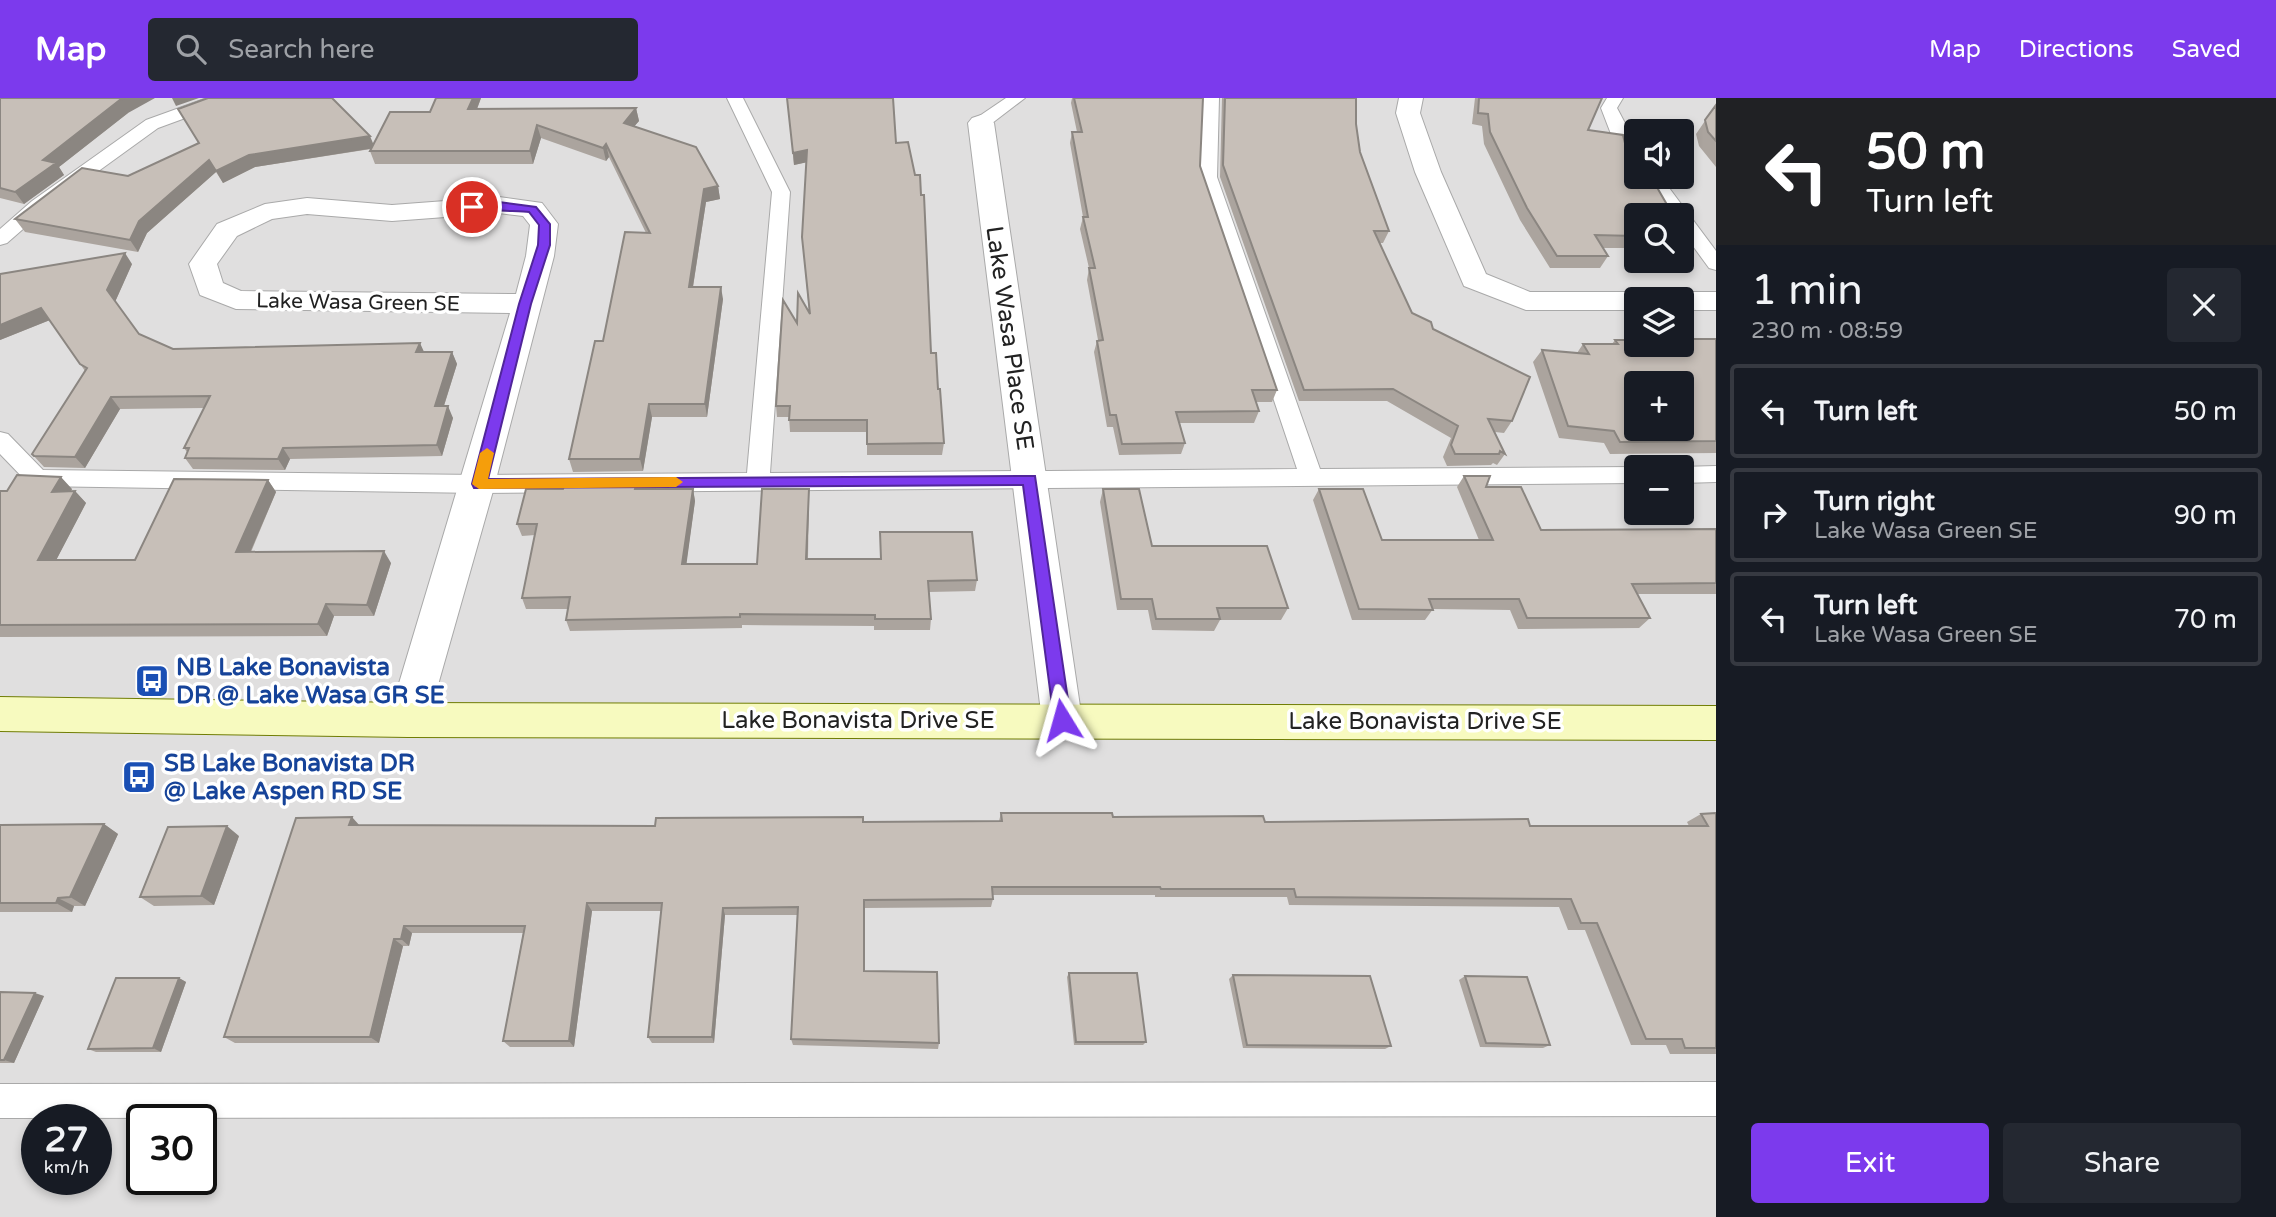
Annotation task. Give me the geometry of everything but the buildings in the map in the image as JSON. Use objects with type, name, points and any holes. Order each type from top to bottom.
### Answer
[{"type":"street","points":[[1411,98],[1408,113],[1427,173],[1474,280],[1526,301],[1624,301]]},
{"type":"street","name":"Lake Wasa Place SE","points":[[981,123],[1062,720]]},
{"type":"street","name":"Lake Wasa Green SE","points":[[408,720],[479,484],[525,304],[544,245],[544,224],[532,209],[499,205],[392,213],[307,206],[265,212],[227,230],[203,264],[210,288],[236,300],[525,304]]},
{"type":"street","points":[[1694,301],[1716,301]]},
{"type":"street","name":"Lake Bonavista Drive SE","points":[[0,714],[408,720],[1716,723]]},
{"type":"lane","points":[[0,239],[39,205],[152,124],[223,98]]},
{"type":"lane","points":[[735,98],[781,192],[758,481]]},
{"type":"lane","points":[[981,123],[1017,98]]},
{"type":"lane","points":[[1211,98],[1209,177],[1312,478]]},
{"type":"lane","points":[[1615,98],[1609,108],[1624,140]]},
{"type":"lane","points":[[1694,234],[1716,264]]},
{"type":"lane","points":[[0,440],[37,478],[479,484],[1624,475]]},
{"type":"lane","points":[[1694,475],[1716,474]]},
{"type":"lane","points":[[0,1101],[1716,1099]]},
{"type":"shaded area","points":[[0,98],[1716,98],[1716,1217],[0,1217]]},
{"type":"slow traffic","points":[[487,453],[479,484],[676,482]]},
{"type":"place","name":"NB Lake Bonavista DR @ Lake Wasa GR SE","points":[[152,681]]},
{"type":"place","name":"SB Lake Bonavista DR @ Lake Aspen RD SE","points":[[139,777]]},
{"type":"route","points":[[472,207],[499,205],[532,209],[544,224],[544,245],[525,304],[479,484],[1030,480],[1062,720]]}]
